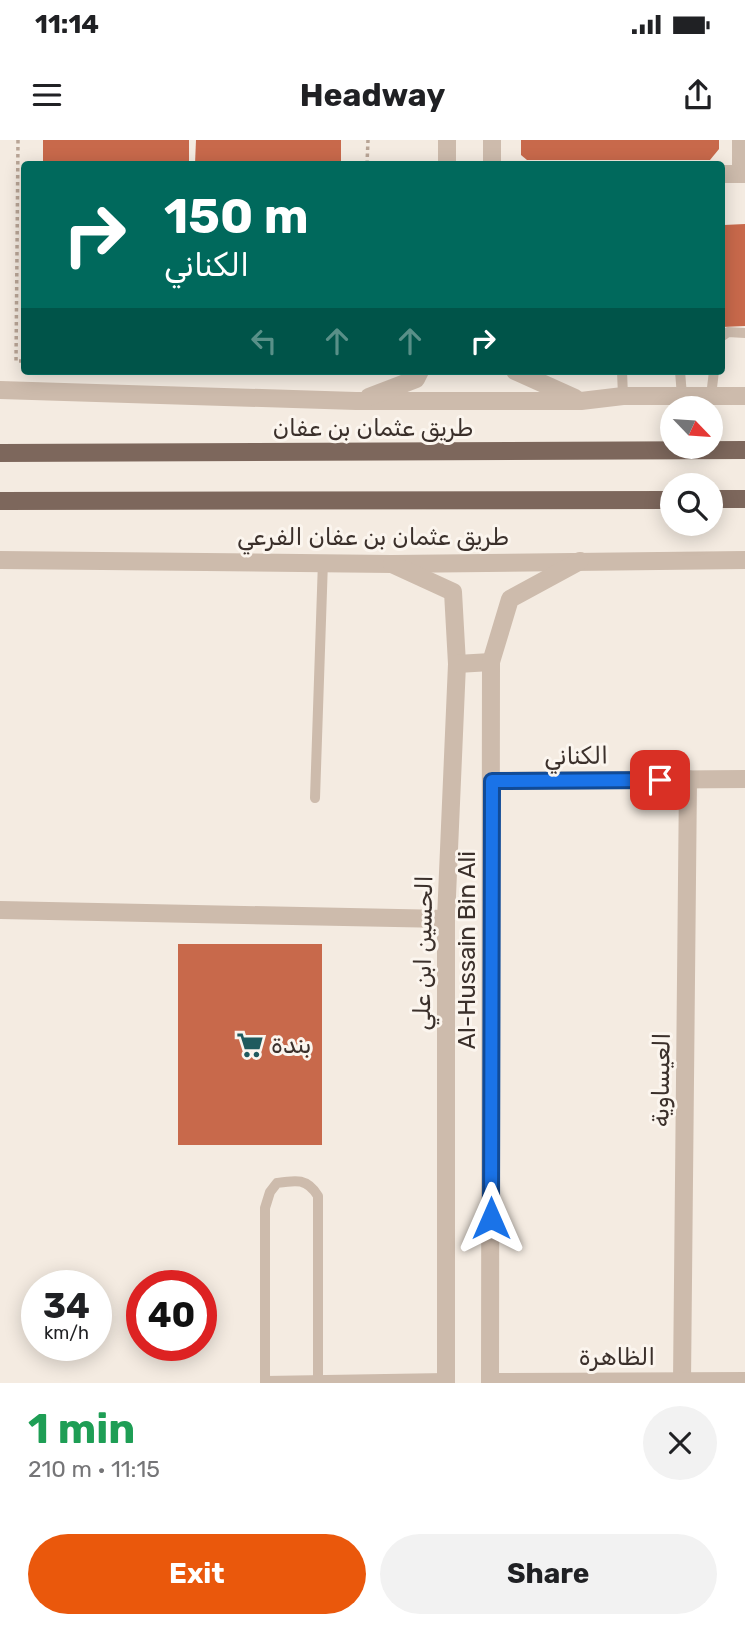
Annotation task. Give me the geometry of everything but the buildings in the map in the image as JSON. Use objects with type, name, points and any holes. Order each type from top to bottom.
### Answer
[{"type":"main road","name":"طريق عثمان بن عفان","points":[[0,453],[745,450]]},
{"type":"main road","points":[[723,499],[745,499]]},
{"type":"main road","points":[[0,501],[660,500]]},
{"type":"street","points":[[447,140],[447,161]]},
{"type":"street","points":[[492,140],[492,161]]},
{"type":"street","points":[[725,174],[743,174],[741,140]]},
{"type":"street","points":[[356,401],[416,379],[418,375]]},
{"type":"street","points":[[523,375],[582,401]]},
{"type":"street","points":[[0,390],[356,401],[582,401],[623,396],[660,396]]},
{"type":"street","points":[[723,396],[745,396]]},
{"type":"street","name":"طريق عثمان بن عفان الفرعي","points":[[0,560],[323,561],[392,564],[745,560]]},
{"type":"street","name":"Al-Hussain Bin Ali","points":[[490,1382],[491,662],[510,599],[580,561]]},
{"type":"street","name":"الحسين ابن علي","points":[[392,564],[453,592],[457,664],[446,919],[446,1380]]},
{"type":"street","points":[[457,664],[491,662]]},
{"type":"street","name":"العيساوية","points":[[682,1381],[688,779]]},
{"type":"street","name":"الكناني","points":[[492,781],[745,779]]},
{"type":"street","points":[[0,910],[446,919]]},
{"type":"street","name":"الظاهرة","points":[[490,1382],[745,1381]]},
{"type":"lane","points":[[725,334],[745,333]]},
{"type":"lane","points":[[622,375],[623,396]]},
{"type":"lane","points":[[680,375],[681,396]]},
{"type":"lane","points":[[711,396],[714,375]]},
{"type":"lane","points":[[315,798],[323,561]]},
{"type":"lane","points":[[318,1381],[318,1196],[312,1185],[300,1180],[277,1183],[270,1192],[265,1208],[265,1382],[446,1380]]},
{"type":"path","points":[[18,140],[16,361],[21,361]]},
{"type":"path","points":[[368,140],[368,161]]},
{"type":"place","name":"بندة","points":[[250,1045]]},
{"type":"route","points":[[491,1218],[492,781],[660,780]]}]
